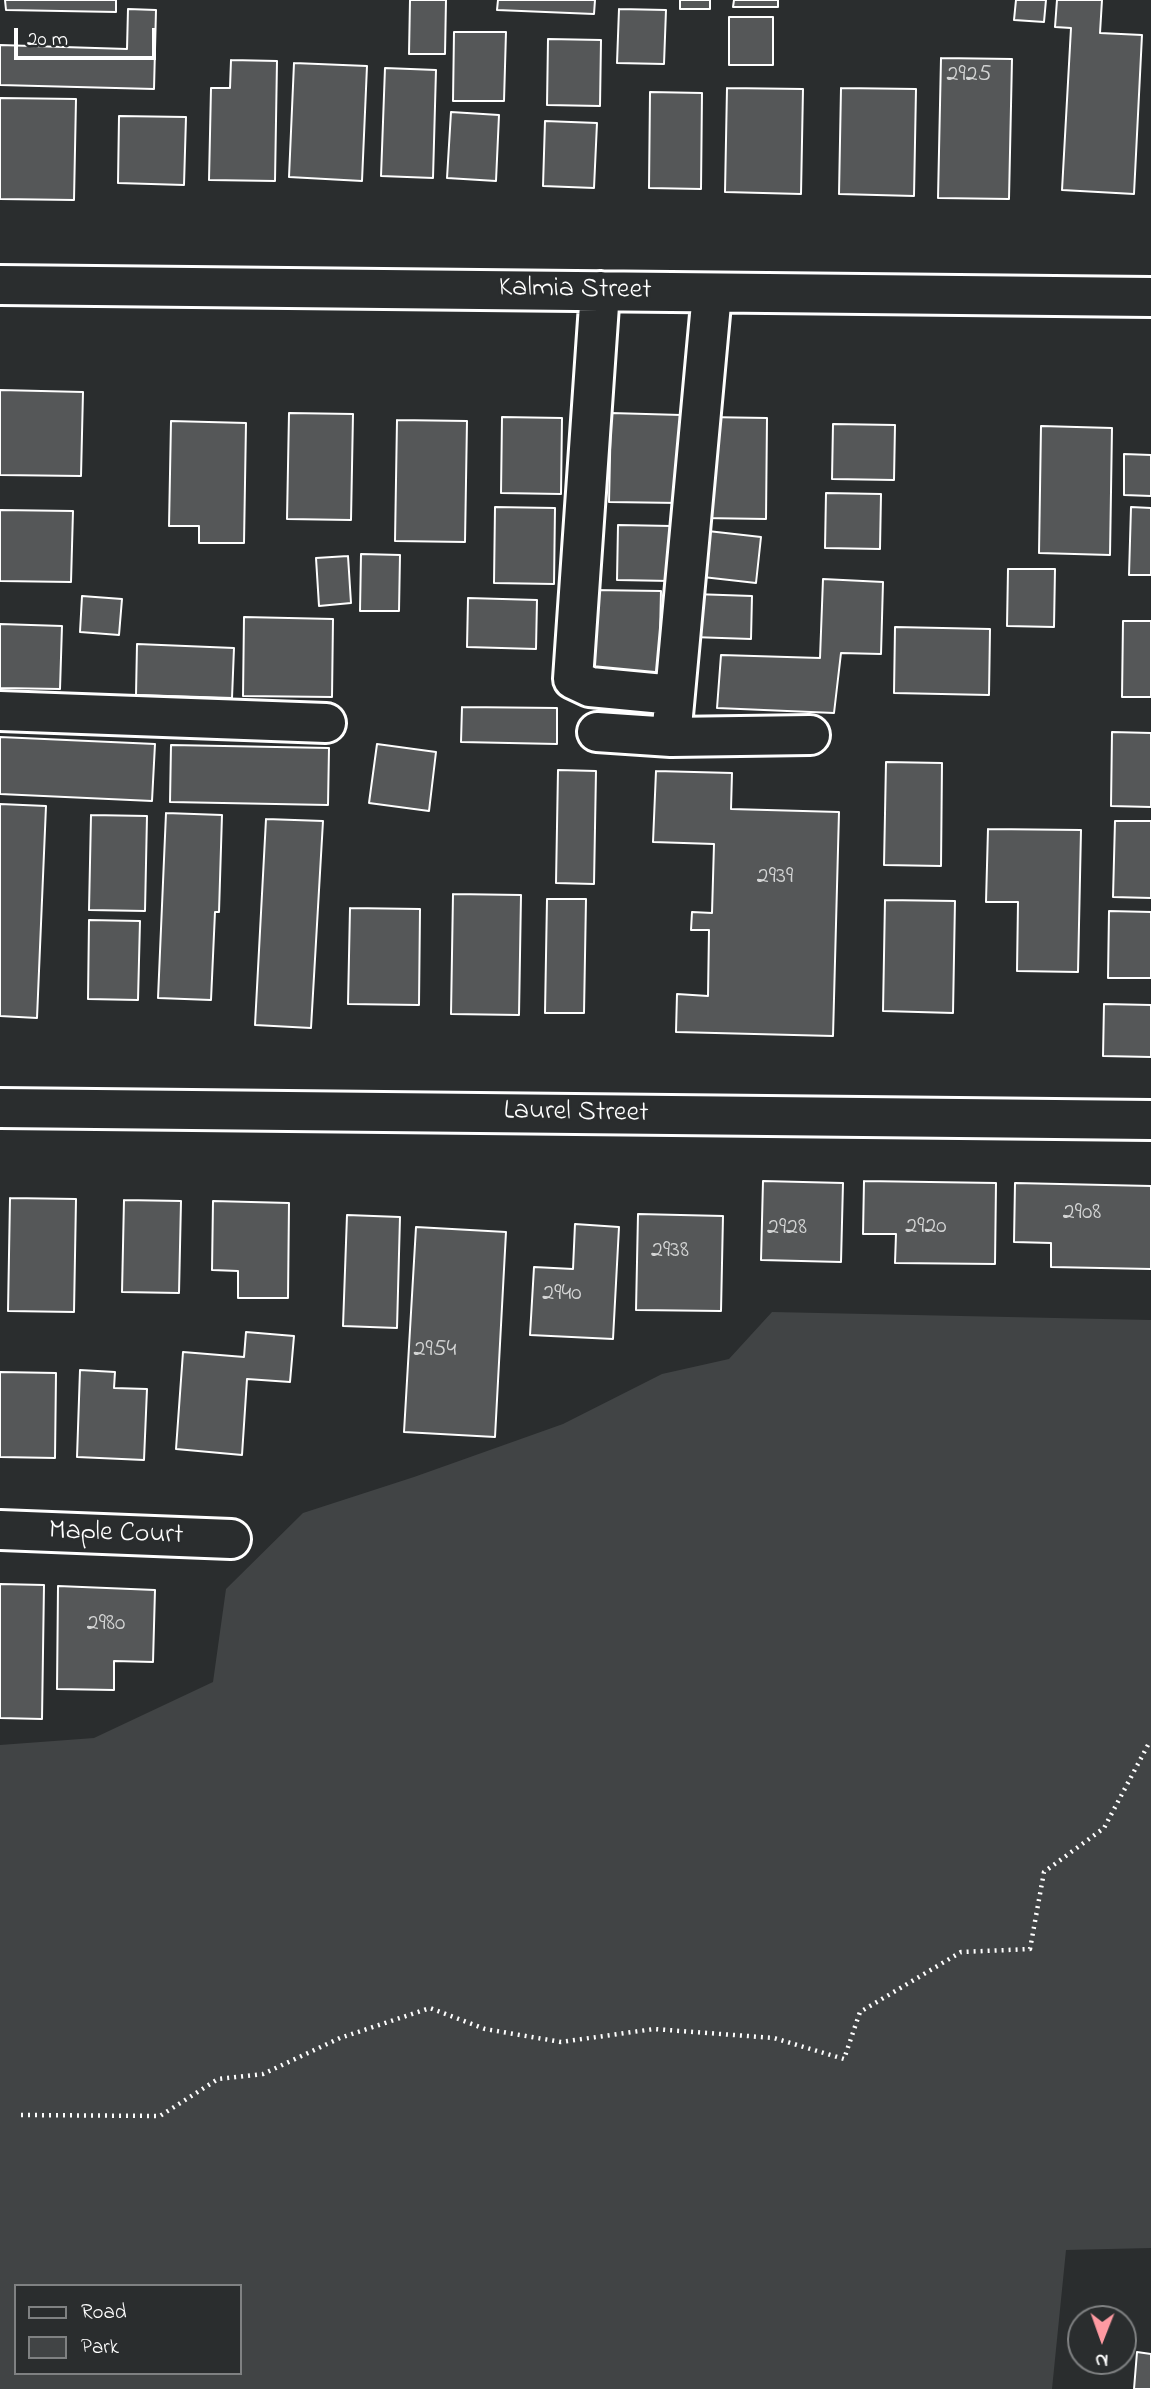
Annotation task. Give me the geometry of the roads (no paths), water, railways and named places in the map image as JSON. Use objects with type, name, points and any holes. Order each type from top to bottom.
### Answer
[{"type":"street","name":"Kalmia Street","points":[[0,285],[1151,297]]},
{"type":"street","points":[[600,292],[573,680],[590,687],[674,695]]},
{"type":"street","points":[[671,737],[712,293]]},
{"type":"street","points":[[0,711],[326,723]]},
{"type":"street","points":[[597,732],[671,737],[810,735]]},
{"type":"street","name":"Laurel Street","points":[[0,1108],[1151,1120]]},
{"type":"street","name":"Maple Court","points":[[0,1530],[231,1539]]}]
